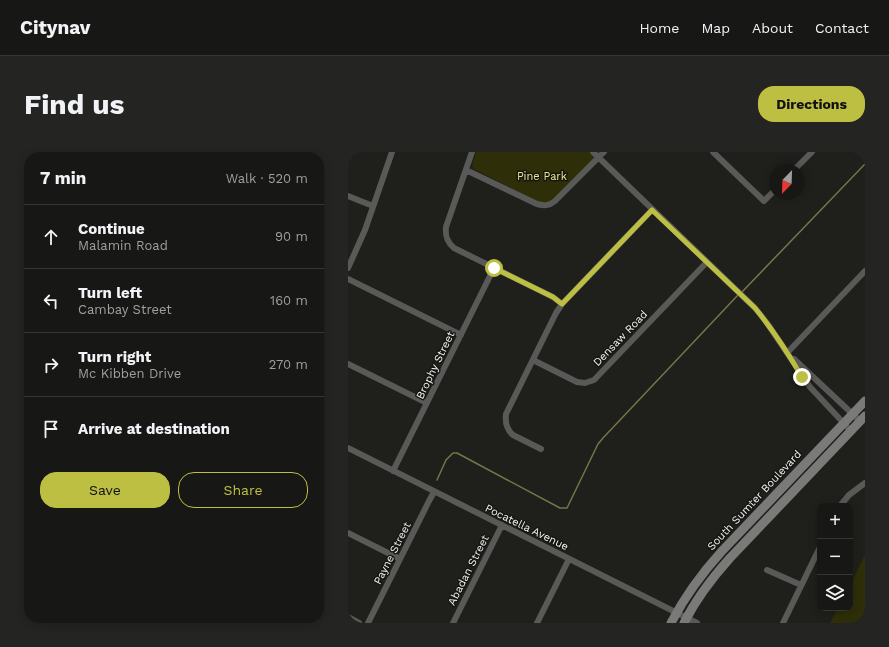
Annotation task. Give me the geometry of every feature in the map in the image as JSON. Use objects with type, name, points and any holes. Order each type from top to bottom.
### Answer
[{"type":"main road","name":"South Sumter Boulevard","points":[[671,623],[692,587],[713,561],[865,401]]},
{"type":"main road","name":"South Sumter Boulevard","points":[[685,620],[706,587],[726,562],[862,418]]},
{"type":"street","points":[[348,268],[360,243],[392,152]]},
{"type":"street","points":[[472,152],[446,227],[446,237],[454,248],[553,297],[562,304]]},
{"type":"street","points":[[593,152],[755,308],[788,353],[802,377],[851,431]]},
{"type":"street","points":[[466,170],[537,204],[546,206],[555,201],[604,152]]},
{"type":"street","points":[[713,152],[764,201],[769,196]]},
{"type":"street","points":[[800,164],[812,152]]},
{"type":"street","points":[[348,196],[373,206]]},
{"type":"street","points":[[541,448],[513,435],[508,430],[506,425],[506,414],[556,313],[562,304],[652,210]]},
{"type":"street","name":"Densaw Road","points":[[533,360],[577,382],[585,383],[594,380],[707,262]]},
{"type":"street","name":"Brophy Street","points":[[393,471],[494,268]]},
{"type":"street","points":[[788,353],[865,271]]},
{"type":"street","points":[[348,279],[461,335]]},
{"type":"street","points":[[788,353],[852,414],[862,418]]},
{"type":"street","points":[[348,364],[427,403]]},
{"type":"street","name":"Pocatella Avenue","points":[[348,448],[676,613],[685,620],[697,623]]},
{"type":"street","points":[[843,503],[865,483]]},
{"type":"street","name":"Payne Street","points":[[368,623],[428,501],[434,492]]},
{"type":"street","name":"Abadan Street","points":[[452,623],[502,525]]},
{"type":"street","points":[[348,533],[400,559]]},
{"type":"street","points":[[783,623],[817,553]]},
{"type":"street","points":[[537,623],[569,559]]},
{"type":"street","points":[[767,570],[801,585]]},
{"type":"street","points":[[348,618],[359,623]]},
{"type":"green space","name":"Pine Park","points":[[476,152],[589,152],[595,158],[553,200],[545,204],[540,203],[474,169],[472,165]]},
{"type":"green space","points":[[865,555],[865,623],[830,623],[836,611],[853,611],[853,579]]},
{"type":"waterway","points":[[741,293],[865,164]]},
{"type":"waterway","points":[[437,480],[446,460],[453,453],[457,453],[560,508],[567,508],[598,444],[738,295]]},
{"type":"route","points":[[494,268],[553,297],[562,304],[652,210],[755,308],[788,353],[802,377]]}]
